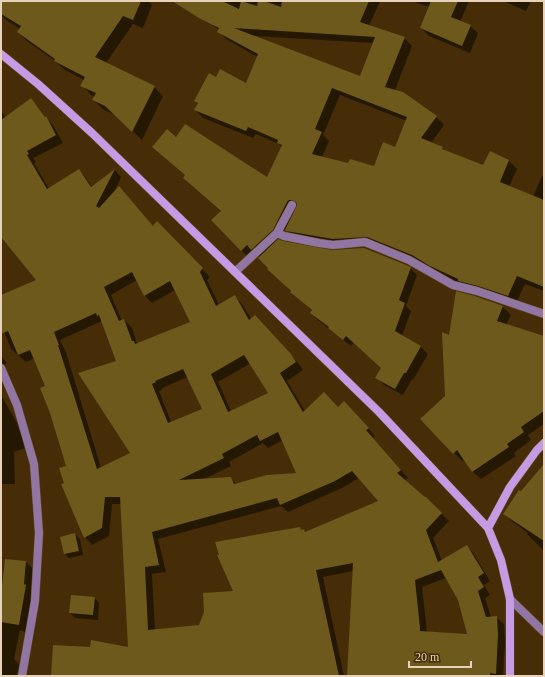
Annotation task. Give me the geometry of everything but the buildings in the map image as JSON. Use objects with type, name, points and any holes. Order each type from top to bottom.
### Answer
[{"type":"street","points":[[1,54],[38,84],[92,133],[379,412],[488,528],[501,560],[510,600],[509,675]]},
{"type":"street","points":[[235,272],[277,233],[292,205]]},
{"type":"street","points":[[277,233],[284,236],[333,245],[365,242],[410,260],[453,285],[544,314]]},
{"type":"street","points":[[1,368],[17,405],[34,464],[39,533],[35,601],[22,676]]},
{"type":"street","points":[[488,528],[510,487],[537,450],[544,443]]},
{"type":"street","points":[[510,600],[544,632]]}]
